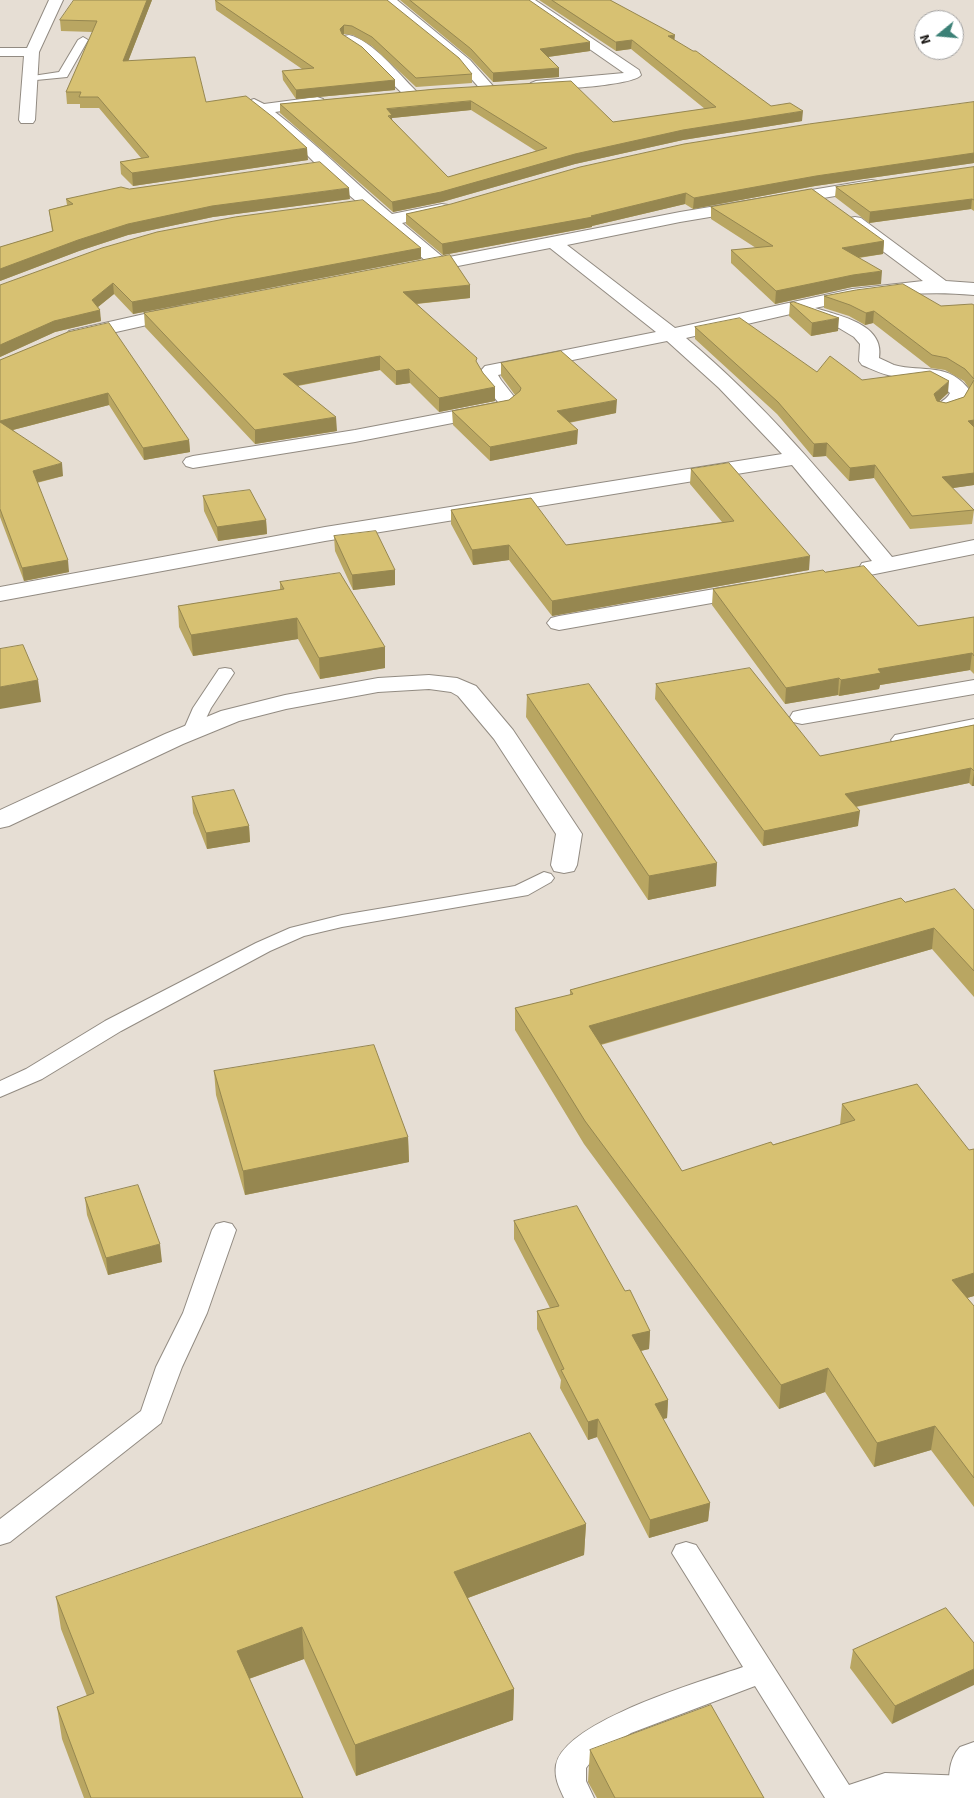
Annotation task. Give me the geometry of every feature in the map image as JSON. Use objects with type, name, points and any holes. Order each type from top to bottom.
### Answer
[{"type":"street","points":[[27,120],[32,52],[56,0]]},
{"type":"street","points":[[523,86],[623,78],[634,73],[526,0]]},
{"type":"street","points":[[392,3],[465,63],[488,89]]},
{"type":"street","points":[[349,40],[368,52],[411,94]]},
{"type":"street","points":[[0,52],[32,52]]},
{"type":"street","points":[[465,90],[505,88]]},
{"type":"street","points":[[388,96],[428,92]]},
{"type":"street","points":[[243,97],[264,109],[299,138],[325,164],[440,264]]},
{"type":"street","points":[[264,109],[331,101]]},
{"type":"street","points":[[306,167],[325,164]]},
{"type":"street","points":[[401,272],[815,193],[890,182]]},
{"type":"street","points":[[815,193],[940,285]]},
{"type":"street","points":[[350,205],[369,203]]},
{"type":"street","points":[[390,220],[454,206]]},
{"type":"street","points":[[553,242],[726,383],[797,458],[887,566]]},
{"type":"street","points":[[193,462],[355,436],[502,408],[509,404],[506,398],[489,380],[488,374],[492,370],[670,336],[882,289],[940,285],[974,289]]},
{"type":"street","points":[[796,308],[850,327],[868,339],[871,352],[869,361],[893,371],[931,373],[953,383],[961,392],[957,405]]},
{"type":"street","points":[[63,338],[197,310]]},
{"type":"street","points":[[0,594],[325,534],[797,458]]},
{"type":"street","points":[[848,572],[887,566],[974,547]]},
{"type":"street","points":[[559,623],[770,586]]},
{"type":"street","points":[[0,820],[192,731],[230,716],[285,702],[378,685],[428,682],[457,686],[467,691],[504,735],[570,834],[554,871]]},
{"type":"street","points":[[802,717],[974,686]]},
{"type":"street","points":[[879,745],[974,726]]},
{"type":"lane","points":[[30,79],[52,78],[63,75],[83,40]]},
{"type":"lane","points":[[192,731],[200,709],[212,696],[225,673]]},
{"type":"lane","points":[[0,1090],[34,1074],[113,1026],[263,947],[297,932],[342,921],[521,891],[554,871]]},
{"type":"lane","points":[[0,1534],[152,1416],[169,1367],[195,1313],[224,1230]]},
{"type":"lane","points":[[686,1553],[841,1798]]},
{"type":"lane","points":[[579,1798],[571,1782],[571,1764],[587,1745],[621,1724],[761,1672]]},
{"type":"lane","points":[[848,1798],[885,1786],[972,1782]]},
{"type":"building","points":[[74,0],[147,0],[123,61],[195,57],[206,102],[246,96],[307,148],[132,173],[120,162],[149,157],[98,97],[79,97],[81,92],[66,92],[97,21],[60,20]]},
{"type":"building","points":[[216,0],[387,0],[459,58],[472,74],[416,78],[372,37],[352,26],[344,25],[340,29],[342,34],[362,47],[395,80],[296,90],[282,71],[314,68]]},
{"type":"building","points":[[410,0],[529,0],[590,42],[540,49],[559,68],[493,73],[471,49]]},
{"type":"building","points":[[552,0],[610,0],[675,35],[668,36],[696,51],[771,106],[790,103],[803,111],[683,130],[575,154],[441,192],[392,202],[280,104],[436,89],[571,81],[613,122],[716,107],[632,40],[616,42]],"holes":[[[471,101],[547,148],[448,177],[388,116],[392,115],[387,109]]]},
{"type":"building","points":[[974,102],[974,153],[816,176],[694,198],[686,193],[591,216],[593,217],[442,244],[406,214],[451,204],[580,167],[684,144],[809,124]]},
{"type":"building","points":[[320,162],[349,188],[212,206],[128,224],[0,269],[0,247],[53,231],[49,210],[73,204],[66,199],[121,187],[129,189]]},
{"type":"building","points":[[974,167],[974,200],[870,212],[836,187]]},
{"type":"building","points":[[812,189],[884,241],[842,248],[882,271],[776,291],[731,250],[773,246],[711,207]]},
{"type":"building","points":[[363,200],[421,248],[132,302],[113,283],[92,300],[100,310],[54,321],[0,345],[0,285],[102,248],[157,232],[235,217]]},
{"type":"building","points":[[450,255],[470,285],[403,292],[477,358],[476,361],[483,373],[495,387],[439,398],[409,369],[396,371],[380,356],[283,374],[336,417],[255,430],[144,313]]},
{"type":"building","points":[[903,284],[941,306],[974,305],[974,379],[965,369],[947,358],[932,355],[874,311],[866,313],[824,296]]},
{"type":"building","points":[[794,302],[839,318],[812,323],[790,303]]},
{"type":"building","points":[[740,318],[817,372],[830,356],[862,380],[930,371],[949,381],[934,394],[937,401],[946,403],[964,397],[974,380],[974,420],[968,421],[974,427],[974,473],[942,477],[974,510],[912,516],[875,465],[850,468],[827,443],[814,444],[778,402],[695,327]]},
{"type":"building","points":[[109,323],[189,440],[143,448],[108,393],[0,421],[0,360],[68,332]]},
{"type":"building","points":[[561,351],[617,400],[557,411],[578,430],[490,447],[452,411],[509,400],[520,391],[521,388],[501,363]]},
{"type":"building","points":[[0,422],[62,463],[33,471],[68,560],[22,568],[0,509]]},
{"type":"building","points":[[729,463],[810,556],[552,601],[509,545],[472,550],[451,510],[531,498],[566,545],[734,521],[691,469]]},
{"type":"building","points":[[250,490],[266,520],[217,527],[203,496]]},
{"type":"building","points":[[376,531],[395,570],[352,575],[334,536]]},
{"type":"building","points":[[864,566],[918,626],[974,617],[974,656],[972,653],[878,669],[881,673],[841,680],[839,678],[786,688],[713,589],[823,570],[825,572]]},
{"type":"building","points":[[340,573],[385,647],[319,658],[297,618],[191,635],[178,606],[284,589],[280,582]]},
{"type":"building","points":[[23,645],[38,680],[0,687],[0,649]]},
{"type":"building","points":[[750,668],[820,756],[974,725],[974,771],[971,768],[845,794],[860,811],[764,831],[656,684]]},
{"type":"building","points":[[589,684],[717,863],[649,876],[527,695]]},
{"type":"building","points":[[234,790],[249,826],[206,833],[192,797]]},
{"type":"building","points":[[955,889],[974,910],[974,971],[934,928],[589,1026],[682,1171],[771,1142],[773,1145],[855,1120],[842,1104],[917,1084],[969,1150],[974,1149],[974,1273],[952,1280],[974,1306],[974,1478],[935,1426],[877,1443],[828,1368],[781,1385],[585,1121],[515,1008],[573,994],[570,990],[901,898],[905,902]]},
{"type":"building","points":[[374,1045],[408,1137],[243,1171],[214,1071]]},
{"type":"building","points":[[138,1185],[160,1244],[106,1258],[85,1198]]},
{"type":"building","points":[[577,1206],[625,1291],[630,1290],[650,1331],[632,1335],[668,1400],[655,1404],[710,1503],[650,1520],[598,1419],[588,1422],[561,1370],[564,1369],[537,1311],[559,1306],[514,1221]]},
{"type":"building","points":[[530,1433],[586,1524],[454,1572],[514,1689],[355,1745],[302,1627],[237,1651],[303,1798],[91,1798],[57,1707],[94,1693],[56,1597]]},
{"type":"building","points":[[946,1608],[974,1643],[974,1669],[895,1706],[853,1650]]},
{"type":"building","points":[[711,1705],[764,1798],[615,1798],[590,1750]]}]
